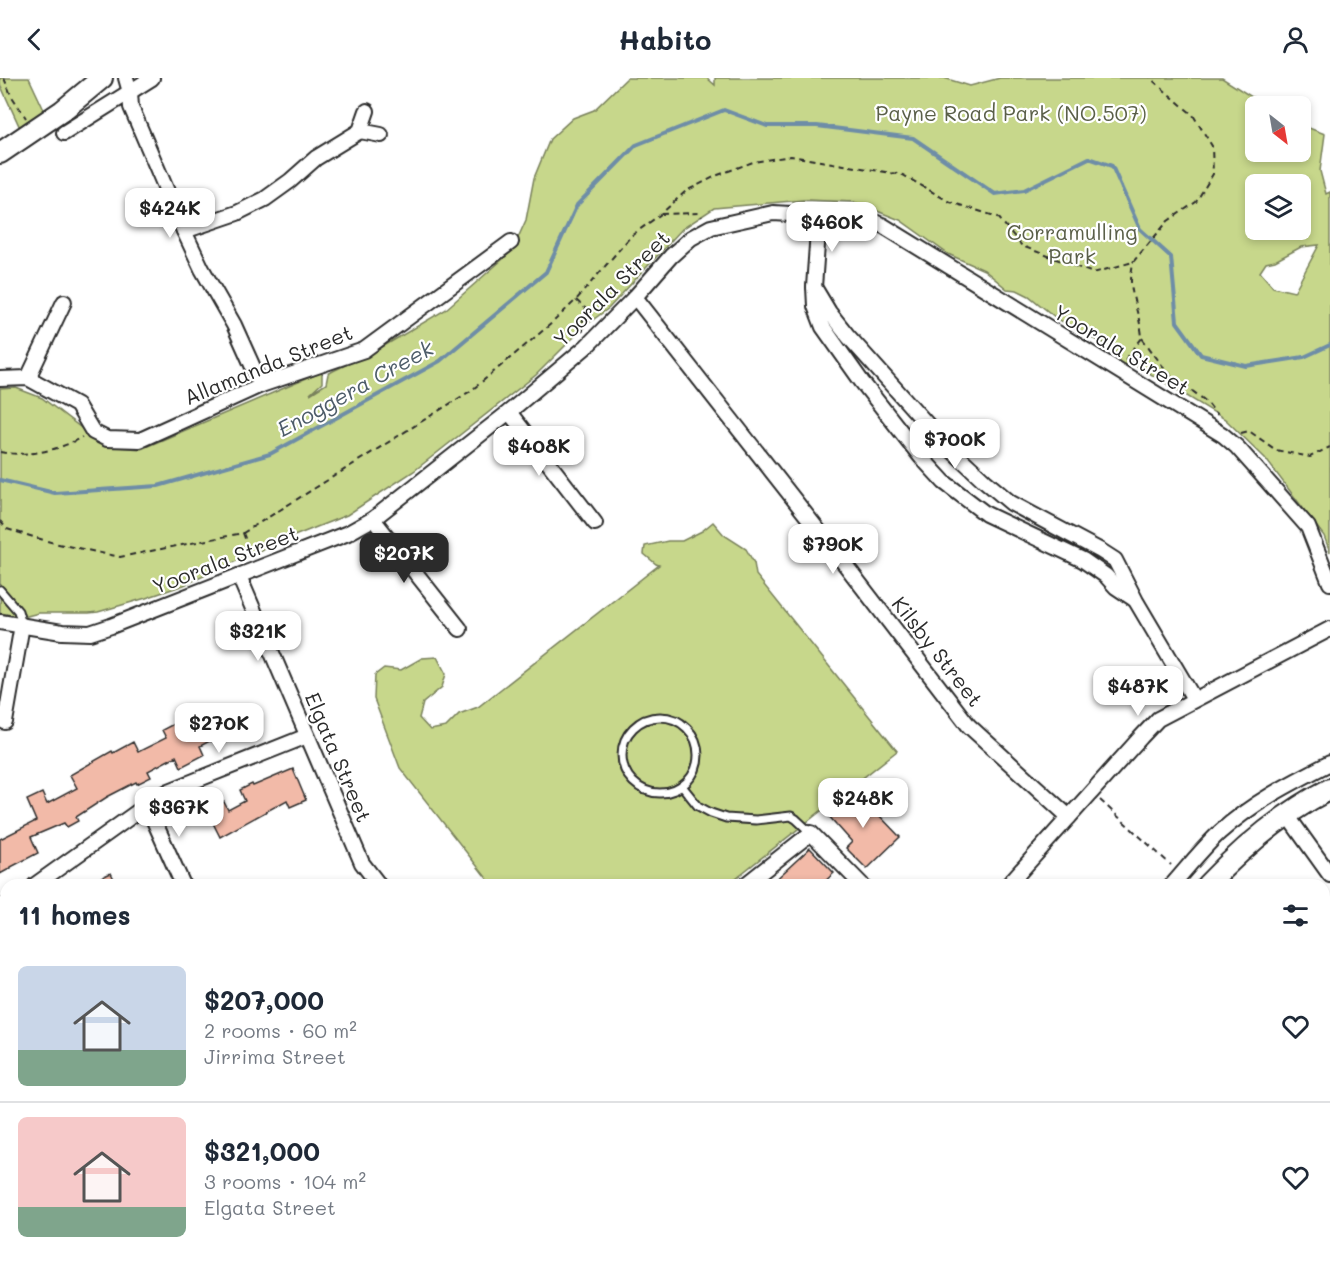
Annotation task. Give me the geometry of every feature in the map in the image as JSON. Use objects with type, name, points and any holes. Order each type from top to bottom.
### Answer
[{"type":"main road","points":[[0,153],[62,111],[102,78]]},
{"type":"main road","points":[[1213,879],[1254,839],[1305,803],[1330,789]]},
{"type":"street","points":[[63,133],[128,85],[152,78]]},
{"type":"street","points":[[128,85],[131,107],[184,231],[202,269],[234,325],[261,385]]},
{"type":"street","points":[[184,231],[237,213],[265,199],[316,158],[360,131],[367,111]]},
{"type":"street","points":[[360,131],[381,135]]},
{"type":"street","name":"Yoorala Street","points":[[0,622],[62,632],[90,633],[348,533],[373,519],[509,412],[589,345],[671,255],[691,238],[711,227],[773,213],[861,218],[882,225],[1223,435],[1237,447],[1308,527],[1330,582]]},
{"type":"street","points":[[819,217],[814,287],[815,306],[823,327],[862,382],[921,457],[944,482],[986,514],[1083,560],[1136,601]]},
{"type":"street","name":"Allamanda Street","points":[[93,432],[107,440],[140,440],[261,385],[364,350],[511,242]]},
{"type":"street","points":[[814,287],[829,312],[848,336],[942,441],[985,481],[1011,503],[1115,560],[1136,601],[1194,699]]},
{"type":"street","name":"Kilsby Street","points":[[634,297],[969,726],[1070,817]]},
{"type":"street","points":[[28,378],[64,302]]},
{"type":"street","points":[[0,379],[28,378],[78,405],[93,432]]},
{"type":"street","points":[[509,412],[595,523]]},
{"type":"street","points":[[373,519],[460,629]]},
{"type":"street","name":"Elgata Street","points":[[239,576],[362,863],[374,879]]},
{"type":"street","points":[[5,722],[22,625]]},
{"type":"street","points":[[1013,879],[1158,719],[1330,629]]},
{"type":"street","points":[[43,879],[147,805],[169,792],[307,736]]},
{"type":"street","points":[[1177,879],[1218,834],[1246,811],[1285,786],[1330,763]]},
{"type":"street","points":[[147,805],[180,879]]},
{"type":"street","points":[[1287,815],[1330,874]]},
{"type":"street","points":[[753,879],[811,833],[856,879]]},
{"type":"lane","points":[[0,590],[18,611],[22,625]]},
{"type":"lane","points":[[652,718],[670,718],[681,723],[690,732],[696,742],[698,754],[691,777],[682,786],[658,793],[645,790],[634,783],[626,773],[622,761],[622,748],[627,736],[635,726],[652,718]]},
{"type":"lane","points":[[682,786],[698,806],[711,813],[744,820],[790,816],[811,833]]},
{"type":"path","points":[[4,78],[11,95],[34,130]]},
{"type":"path","points":[[0,521],[7,528],[45,540],[120,557],[243,534],[472,390],[552,323],[576,300],[632,236],[686,191],[718,175],[753,162],[791,156],[903,175],[950,202],[998,217],[1022,246],[1093,273],[1133,262],[1168,221],[1196,202],[1213,174],[1212,146],[1193,115],[1150,78]]},
{"type":"path","points":[[661,214],[699,213],[711,227]]},
{"type":"path","points":[[1133,262],[1131,282],[1142,338],[1167,372],[1207,402],[1220,419]]},
{"type":"path","points":[[576,300],[586,309],[581,328],[589,345]]},
{"type":"path","points":[[1118,372],[1142,338]]},
{"type":"path","points":[[1237,447],[1233,436],[1249,431],[1276,450],[1310,457],[1330,447]]},
{"type":"path","points":[[0,452],[19,454],[57,449],[93,432]]},
{"type":"path","points":[[243,534],[257,569]]},
{"type":"path","points":[[1092,792],[1175,879]]},
{"type":"green space","points":[[0,78],[29,78],[45,112],[21,130],[0,84]]},
{"type":"green space","points":[[627,78],[707,78],[715,85],[715,78],[944,78],[970,86],[1000,78],[1222,78],[1250,96],[1245,96],[1245,162],[1311,162],[1311,129],[1325,134],[1320,171],[1326,194],[1330,192],[1330,552],[1324,536],[1265,458],[1225,419],[1131,362],[1121,366],[1115,353],[1106,344],[1056,318],[1029,296],[1017,290],[1007,289],[984,270],[948,254],[900,220],[854,202],[804,200],[714,208],[682,229],[609,308],[586,325],[536,375],[414,471],[347,515],[274,544],[184,585],[98,612],[39,613],[23,617],[0,613],[0,389],[16,388],[42,398],[105,446],[141,449],[322,372],[322,383],[310,394],[326,384],[328,374],[379,349],[445,310],[512,251],[526,220],[534,178],[550,139],[573,118],[594,110]],"holes":[[[1319,245],[1294,292],[1273,287],[1260,272],[1266,263],[1275,261],[1301,247]]]},
{"type":"green space","points":[[713,522],[724,535],[746,549],[754,563],[756,575],[897,751],[735,879],[487,879],[400,768],[374,699],[375,675],[384,668],[401,670],[422,658],[437,657],[446,674],[442,687],[423,703],[419,718],[430,730],[446,727],[459,714],[478,707],[659,565],[644,554],[645,546],[668,541],[682,541],[702,531]]},
{"type":"building","points":[[224,711],[233,729],[200,746],[204,755],[181,767],[176,756],[148,771],[151,777],[107,797],[76,817],[78,821],[67,827],[64,823],[31,837],[38,853],[0,874],[0,839],[36,821],[27,800],[42,793],[47,804],[77,788],[70,775],[112,751],[113,753],[133,742],[138,752],[166,738],[162,730],[185,718],[190,727]]},
{"type":"building","points":[[293,769],[306,800],[290,807],[287,800],[220,837],[211,819],[218,815],[214,807],[224,802],[228,810],[245,801],[240,790]]},
{"type":"building","points":[[854,789],[900,837],[867,869],[846,848],[852,842],[827,814]]},
{"type":"building","points":[[810,848],[834,873],[828,879],[776,879]]},
{"type":"building","points":[[111,873],[114,879],[98,879]]},
{"type":"waterway","name":"Enoggera Creek","points":[[0,480],[55,493],[158,486],[270,454],[440,361],[546,272],[577,205],[636,145],[724,110],[767,126],[817,126],[913,138],[995,194],[1024,190],[1089,158],[1112,166],[1140,229],[1171,257],[1177,322],[1201,355],[1246,366],[1304,357],[1330,345]]},
{"type":"park label","name":"Payne Road Park (NO.507)","points":[[1011,112]]},
{"type":"park label","name":"Corramulling Park","points":[[1072,243]]}]
